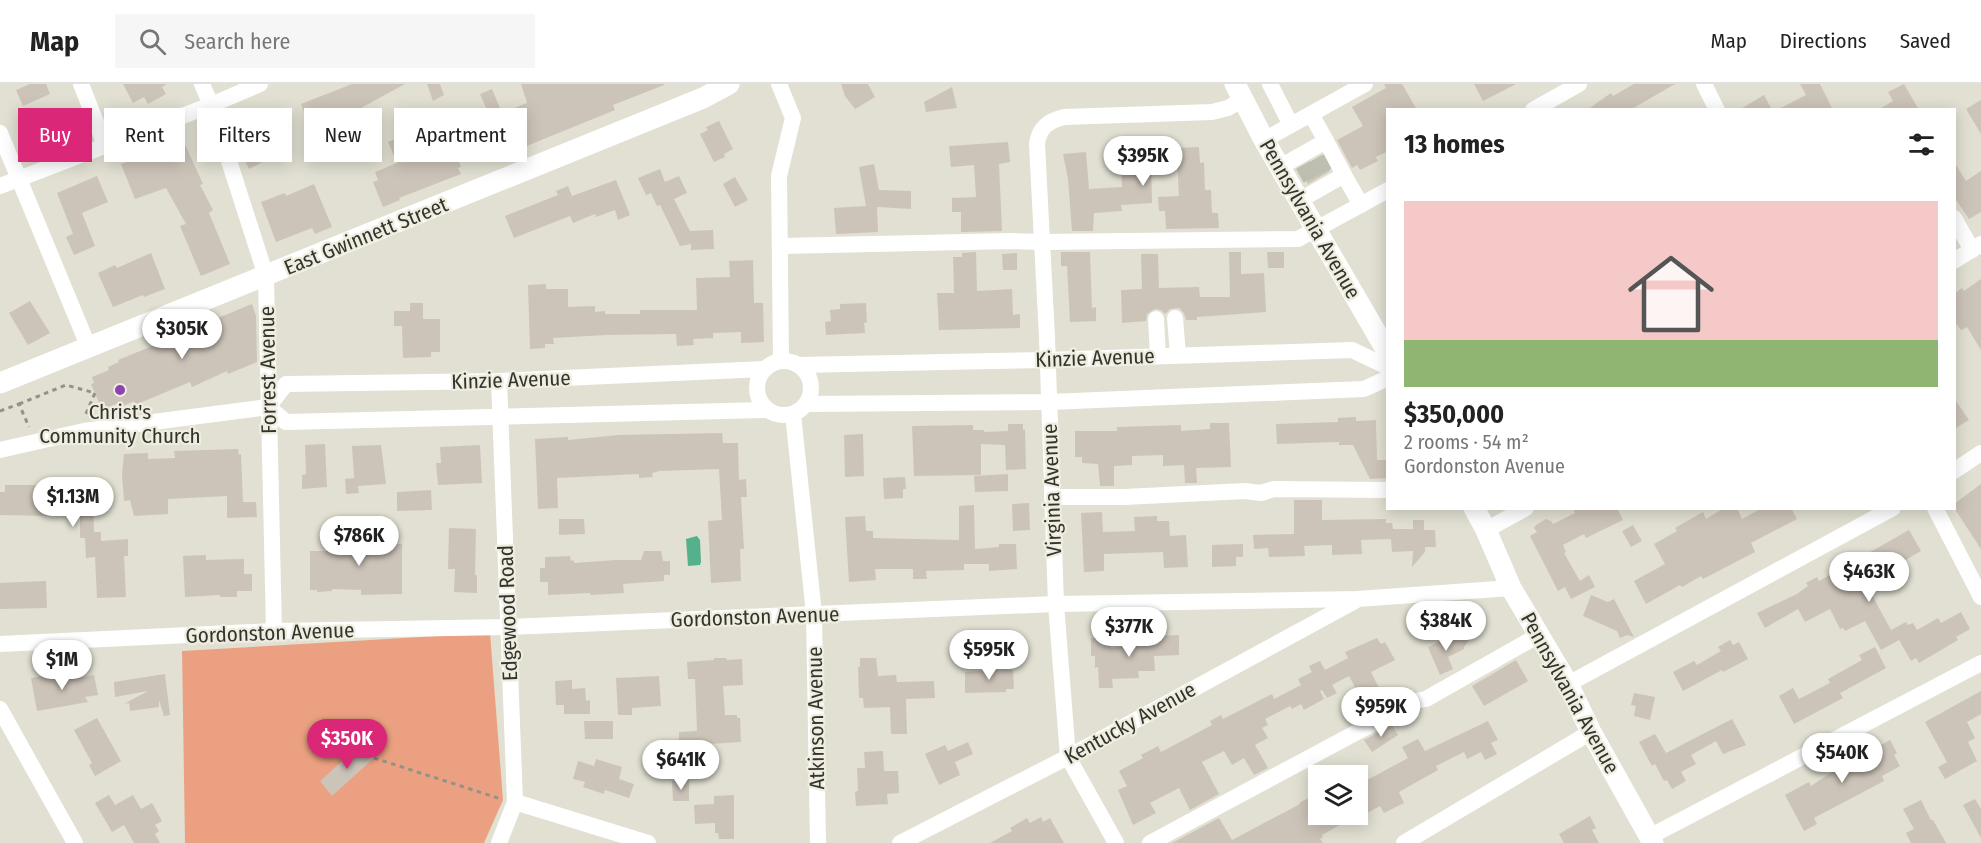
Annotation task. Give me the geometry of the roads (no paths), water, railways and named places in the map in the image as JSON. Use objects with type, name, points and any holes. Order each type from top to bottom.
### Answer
[{"type":"main road","name":"East Gwinnett Street","points":[[0,382],[89,348],[703,98],[729,84]]},
{"type":"main road","name":"Pennsylvania Avenue","points":[[1239,92],[1264,140],[1306,156],[1322,185],[1317,229],[1386,350]]},
{"type":"main road","name":"Pennsylvania Avenue","points":[[1475,510],[1511,588],[1568,684],[1591,732],[1651,840]]},
{"type":"street","points":[[81,84],[104,142]]},
{"type":"street","name":"Forrest Avenue","points":[[202,84],[211,105],[266,276],[274,631]]},
{"type":"street","points":[[185,115],[260,84]]},
{"type":"street","points":[[779,84],[793,118],[779,176],[781,362]]},
{"type":"street","points":[[1270,84],[1292,125]]},
{"type":"street","points":[[1264,140],[1365,84]]},
{"type":"street","points":[[1537,108],[1579,84]]},
{"type":"street","points":[[1704,84],[1716,108]]},
{"type":"street","name":"Virginia Avenue","points":[[1116,843],[1068,757],[1056,604],[1038,135],[1044,126],[1064,117],[1212,112],[1228,108],[1239,92]]},
{"type":"street","points":[[1311,114],[1306,156],[1322,185],[1360,205]]},
{"type":"street","points":[[0,133],[89,348]]},
{"type":"street","points":[[0,186],[104,145]]},
{"type":"street","points":[[780,246],[1012,240],[1042,242],[1298,239],[1386,191]]},
{"type":"street","points":[[1956,221],[1977,247],[1956,260]]},
{"type":"street","points":[[1174,318],[1178,355]]},
{"type":"street","points":[[1156,319],[1158,356]]},
{"type":"street","name":"Kinzie Avenue","points":[[798,365],[1352,350],[1386,366]]},
{"type":"street","points":[[781,362],[798,365],[805,370],[812,387],[807,404],[793,414],[775,414],[767,410],[758,394],[757,385],[765,369],[781,362]]},
{"type":"street","name":"Kinzie Avenue","points":[[765,369],[500,381],[286,384],[268,407],[286,422],[767,410]]},
{"type":"street","name":"Kinzie Avenue","points":[[807,404],[1049,402],[1364,389],[1386,379]]},
{"type":"street","name":"Edgewood Road","points":[[499,843],[509,801],[509,627],[500,381]]},
{"type":"street","points":[[0,450],[84,431],[268,407]]},
{"type":"street","name":"Atkinson Avenue","points":[[793,414],[814,614],[818,843]]},
{"type":"street","points":[[1956,470],[1981,453]]},
{"type":"street","points":[[1052,497],[1124,497],[1245,491],[1261,493],[1274,489],[1386,490]]},
{"type":"street","points":[[1486,530],[1522,510]]},
{"type":"street","points":[[1568,684],[1889,510]]},
{"type":"street","points":[[1936,510],[1981,597]]},
{"type":"street","name":"Gordonston Avenue","points":[[0,644],[274,631],[509,627],[1056,604],[1357,599],[1511,588]]},
{"type":"street","name":"Kentucky Avenue","points":[[900,843],[1068,757],[1357,599]]},
{"type":"street","points":[[1150,843],[1415,701],[1426,699],[1539,635]]},
{"type":"street","points":[[1651,840],[1981,663]]},
{"type":"street","points":[[0,709],[75,843]]},
{"type":"street","points":[[1404,843],[1591,732]]},
{"type":"street","points":[[509,801],[638,842]]},
{"type":"tunnel","points":[[1317,158],[1328,178]]},
{"type":"tunnel","points":[[1303,165],[1314,185]]},
{"type":"place","name":"Christ's Community Church","points":[[120,390]]}]
